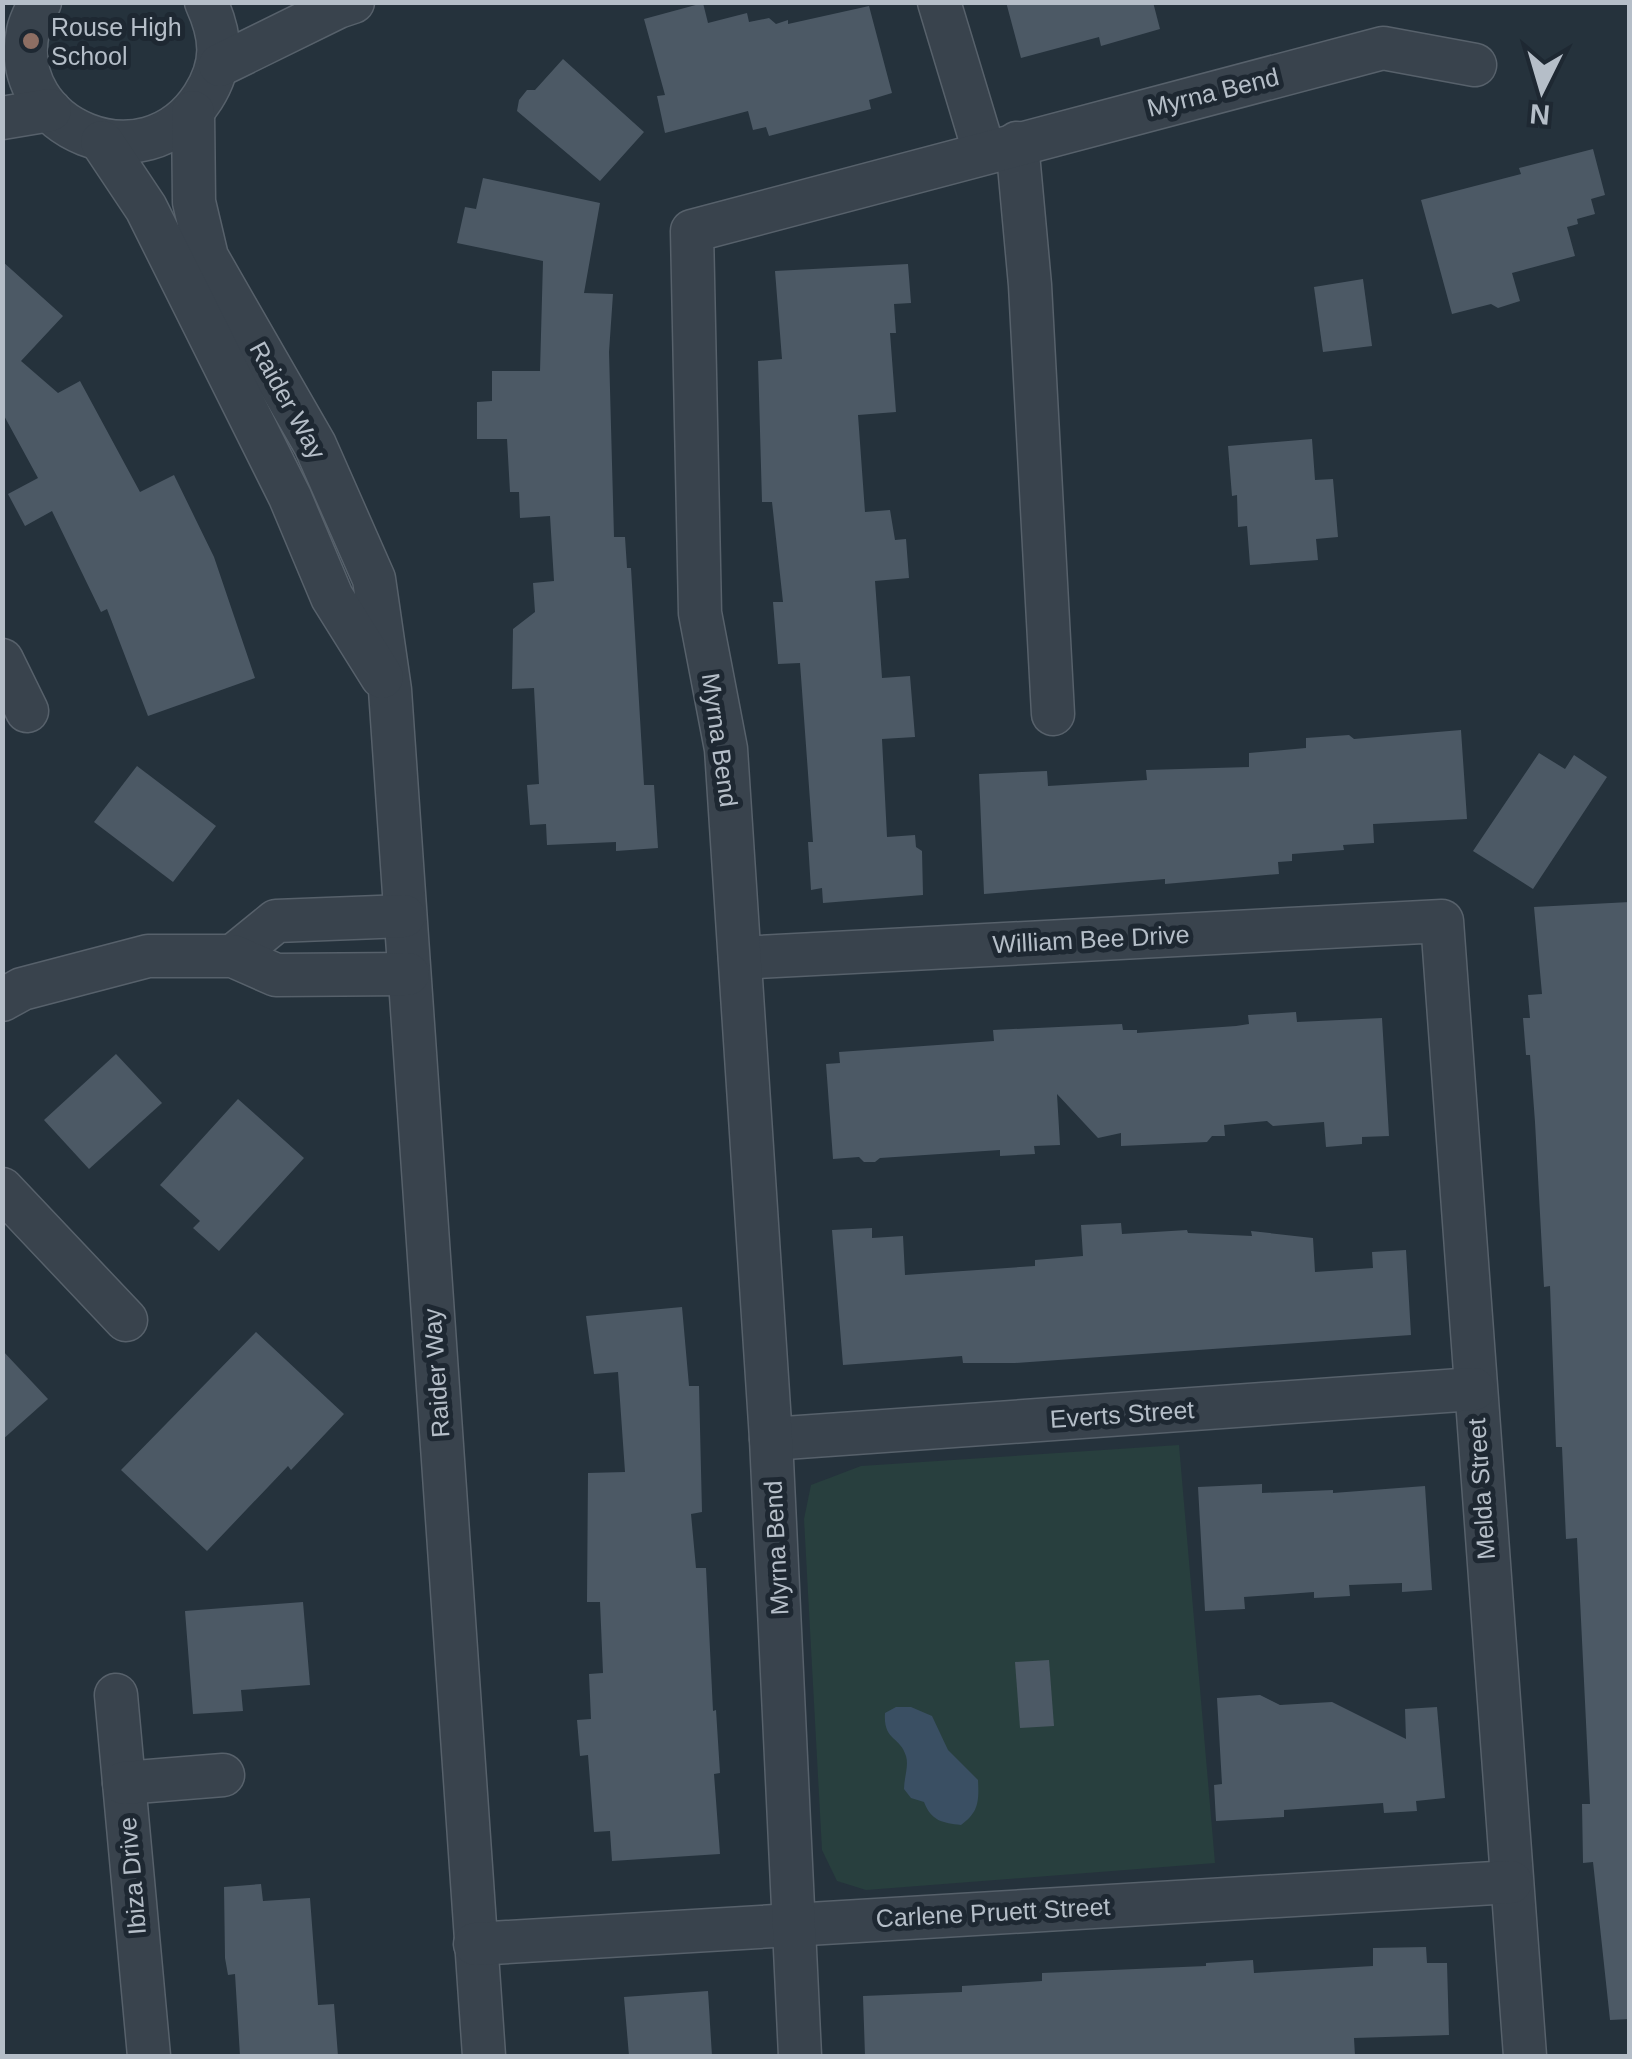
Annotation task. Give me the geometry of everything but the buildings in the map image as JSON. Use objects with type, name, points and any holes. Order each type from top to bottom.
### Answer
[{"type":"street","points":[[206,2],[215,21],[220,65]]},
{"type":"street","points":[[24,26],[34,84],[50,110],[74,129],[102,142],[136,142],[168,131],[193,112],[220,65],[353,2]]},
{"type":"street","points":[[939,2],[1001,147],[1030,285],[1053,714]]},
{"type":"street","name":"Myrna Bend","points":[[800,2056],[771,1439],[726,749],[700,613],[692,231],[1383,48],[1476,65]]},
{"type":"street","points":[[2,118],[50,110]]},
{"type":"street","name":"Raider Way","points":[[193,112],[194,202],[207,257],[315,445],[374,579],[390,690],[484,2056]]},
{"type":"street","name":"Raider Way","points":[[102,142],[146,208],[290,496],[332,597],[390,690]]},
{"type":"street","points":[[2,660],[27,710]]},
{"type":"street","points":[[232,956],[276,920],[404,916]]},
{"type":"street","name":"William Bee Drive","points":[[740,958],[1442,920]]},
{"type":"street","name":"Melda Street","points":[[1442,920],[1524,2056]]},
{"type":"street","points":[[2,1000],[22,989],[148,956],[232,956],[276,975],[408,974]]},
{"type":"street","points":[[2,1189],[126,1320]]},
{"type":"street","name":"Everts Street","points":[[771,1439],[1474,1389]]},
{"type":"street","name":"Ibiza Drive","points":[[116,1695],[148,2056]]},
{"type":"street","points":[[124,1783],[222,1775]]},
{"type":"street","name":"Carlene Pruett Street","points":[[476,1944],[1511,1882]]},
{"type":"green space","points":[[1179,1445],[1215,1863],[866,1890],[837,1881],[822,1850],[804,1519],[811,1485],[861,1466]]},
{"type":"water","points":[[896,1707],[911,1707],[932,1716],[948,1750],[978,1780],[977,1805],[961,1825],[938,1820],[924,1802],[911,1798],[904,1789],[906,1756],[885,1722],[885,1713]]},
{"type":"place","name":"Rouse High School","points":[[31,41]]}]
